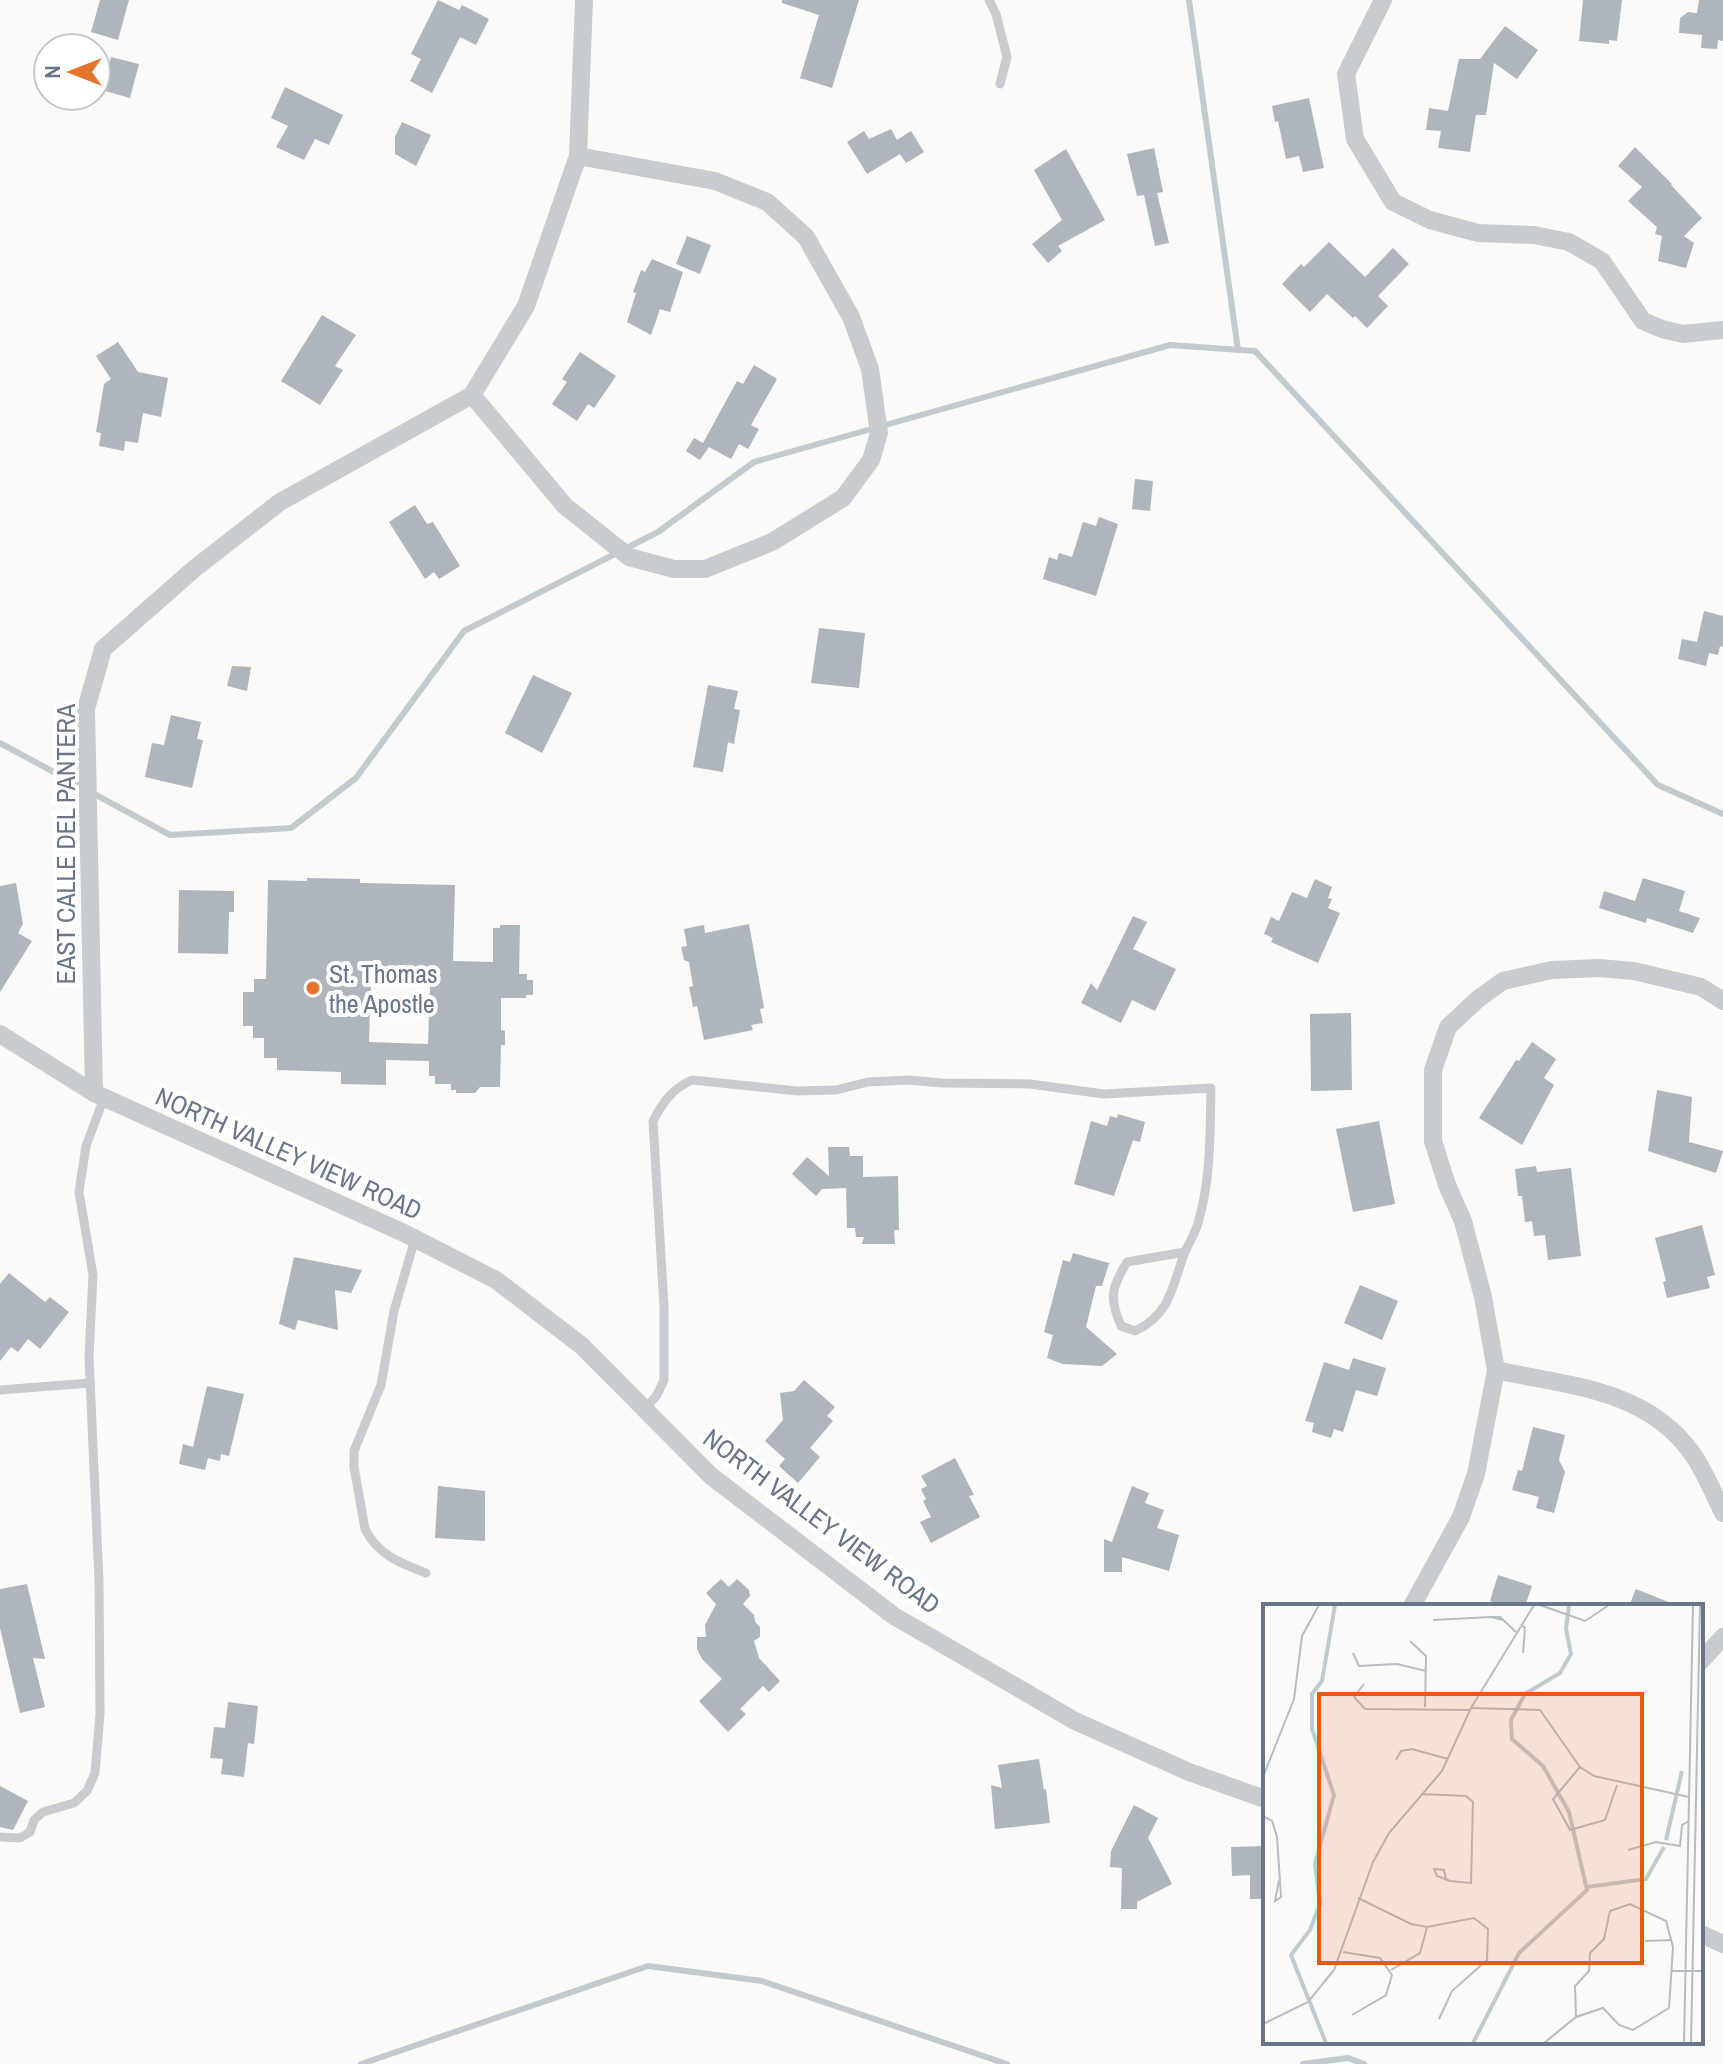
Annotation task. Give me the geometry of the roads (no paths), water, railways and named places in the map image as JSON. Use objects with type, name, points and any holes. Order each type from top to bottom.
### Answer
[{"type":"street","name":"EAST CALLE DEL PANTERA","points":[[99,1096],[86,709],[103,649],[194,569],[280,502],[472,395],[526,306],[578,156],[584,0]]},
{"type":"street","points":[[1383,0],[1346,74],[1355,139],[1393,202],[1430,220],[1478,233],[1534,235],[1569,242],[1602,261],[1643,321],[1683,334],[1723,330]]},
{"type":"street","points":[[472,395],[565,506],[629,557],[674,569],[705,569],[772,542],[843,498],[871,460],[879,433],[870,369],[851,317],[806,237],[767,202],[715,181],[578,156]]},
{"type":"street","points":[[1413,1604],[1461,1517],[1476,1474],[1496,1370],[1483,1297],[1463,1221],[1433,1141],[1433,1070],[1448,1027],[1503,981],[1552,970],[1599,968],[1634,971],[1701,987],[1723,1001]]},
{"type":"street","name":"NORTH VALLEY VIEW ROAD","points":[[0,1034],[99,1096],[415,1239],[496,1280],[582,1346],[711,1476],[894,1616],[1075,1721],[1189,1772],[1263,1798]]},
{"type":"street","points":[[1496,1370],[1614,1395],[1657,1416],[1692,1452],[1723,1513]]},
{"type":"street","points":[[1703,1659],[1723,1637]]},
{"type":"street","points":[[1703,1935],[1723,1944]]},
{"type":"lane","points":[[989,0],[996,14],[1007,57],[1000,84]]},
{"type":"lane","points":[[645,1409],[664,1380],[664,1307],[653,1121],[665,1099],[680,1085],[692,1080],[797,1091],[836,1090],[868,1082],[908,1080],[1030,1084],[1104,1094],[1211,1088],[1206,1179],[1198,1224],[1167,1306],[1148,1325],[1135,1331],[1121,1326],[1113,1306],[1114,1283],[1127,1262],[1185,1252]]},
{"type":"lane","points":[[0,1837],[20,1838],[30,1832],[34,1820],[43,1812],[74,1803],[87,1791],[95,1773],[100,1714],[99,1580],[90,1383],[93,1275],[79,1192],[86,1146],[99,1096]]},
{"type":"lane","points":[[415,1239],[394,1311],[381,1385],[357,1442],[354,1458],[369,1538],[388,1557],[426,1573]]},
{"type":"lane","points":[[0,1390],[90,1383]]},
{"type":"waterway","points":[[1189,0],[1238,350]]},
{"type":"waterway","points":[[0,743],[170,835],[291,828],[356,778],[464,631],[658,532],[754,462],[1170,345],[1255,351],[1658,785],[1723,814]]},
{"type":"waterway","points":[[361,2064],[648,1966],[762,1981],[1007,2064]]},
{"type":"waterway","points":[[1303,2064],[1348,2058],[1364,2064]]},
{"type":"place","name":"St. Thomas the Apostle","points":[[313,988]]}]
